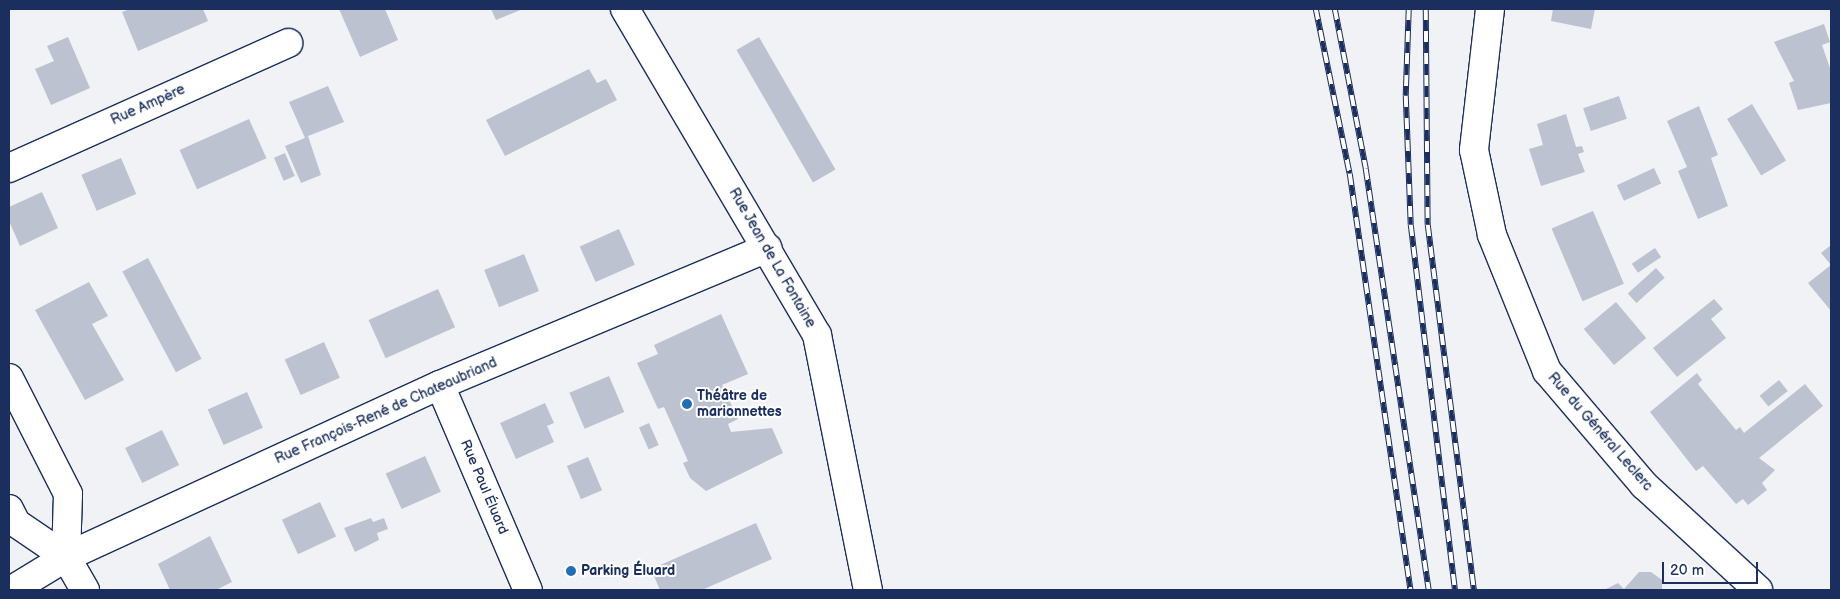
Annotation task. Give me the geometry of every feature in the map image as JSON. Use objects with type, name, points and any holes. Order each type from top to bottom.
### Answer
[{"type":"street","name":"Rue Jean de La Fontaine","points":[[625,9],[768,248],[816,335],[868,590]]},
{"type":"street","name":"Rue du Général Leclerc","points":[[1490,9],[1474,150],[1492,235],[1547,371],[1644,485],[1758,590]]},
{"type":"street","name":"Rue Ampère","points":[[9,168],[288,43]]},
{"type":"street","name":"Rue François-René de Chateaubriand","points":[[12,590],[66,557],[440,385],[768,248]]},
{"type":"street","points":[[9,378],[68,494],[66,557]]},
{"type":"street","name":"Rue Paul Éluard","points":[[440,385],[528,590]]},
{"type":"street","points":[[9,509],[16,523],[66,557],[85,590]]},
{"type":"building","points":[[130,9],[203,9],[208,21],[138,51],[122,12]]},
{"type":"building","points":[[339,9],[385,9],[398,40],[360,57]]},
{"type":"building","points":[[491,9],[523,9],[496,20]]},
{"type":"building","points":[[1553,9],[1595,9],[1591,29],[1551,21]]},
{"type":"building","points":[[1824,24],[1830,42],[1822,45],[1831,71],[1831,103],[1798,110],[1789,83],[1794,81],[1774,42]]},
{"type":"building","points":[[68,37],[90,88],[51,105],[35,69],[54,61],[47,46]]},
{"type":"building","points":[[759,37],[836,170],[813,183],[736,50]]},
{"type":"building","points":[[589,69],[597,83],[606,79],[617,100],[505,156],[486,120]]},
{"type":"building","points":[[328,86],[344,122],[308,136],[321,175],[301,183],[285,146],[305,138],[289,102]]},
{"type":"building","points":[[1619,96],[1627,119],[1591,131],[1583,108]]},
{"type":"building","points":[[1752,104],[1786,161],[1761,176],[1727,119]]},
{"type":"building","points":[[1699,106],[1718,155],[1711,158],[1728,206],[1698,219],[1678,171],[1687,167],[1667,121]]},
{"type":"building","points":[[1566,114],[1576,147],[1582,146],[1584,152],[1578,154],[1585,172],[1541,186],[1529,149],[1543,145],[1537,124]]},
{"type":"building","points":[[249,119],[266,158],[197,189],[180,150]]},
{"type":"building","points":[[285,153],[295,176],[284,181],[274,158]]},
{"type":"building","points":[[121,158],[136,194],[97,211],[81,175]]},
{"type":"building","points":[[1654,168],[1661,183],[1624,201],[1617,185]]},
{"type":"building","points":[[42,192],[58,228],[20,246],[9,221],[9,207]]},
{"type":"building","points":[[1593,211],[1624,284],[1582,301],[1552,229]]},
{"type":"building","points":[[619,229],[635,265],[596,282],[580,246]]},
{"type":"building","points":[[1831,245],[1831,265],[1821,253]]},
{"type":"building","points":[[1655,248],[1661,257],[1638,273],[1632,264]]},
{"type":"building","points":[[524,254],[539,291],[499,307],[484,270]]},
{"type":"building","points":[[148,258],[202,359],[176,372],[122,272]]},
{"type":"building","points":[[1831,265],[1831,311],[1808,283]]},
{"type":"building","points":[[1656,268],[1665,278],[1636,303],[1628,293]]},
{"type":"building","points":[[89,282],[108,316],[92,324],[124,380],[85,400],[35,310]]},
{"type":"building","points":[[438,289],[455,327],[386,358],[369,320]]},
{"type":"building","points":[[1714,299],[1723,309],[1711,319],[1726,338],[1677,377],[1653,348]]},
{"type":"building","points":[[1616,302],[1646,338],[1614,365],[1584,329]]},
{"type":"building","name":"Théâtre de marionnettes","points":[[721,314],[748,374],[722,385],[738,419],[728,424],[731,432],[772,428],[783,453],[706,491],[690,478],[683,463],[688,461],[664,407],[658,409],[637,363],[658,354],[654,345]]},
{"type":"building","points":[[324,342],[340,378],[301,395],[285,359]]},
{"type":"building","points":[[1697,373],[1702,380],[1698,384],[1736,430],[1740,427],[1744,433],[1805,384],[1823,406],[1759,458],[1775,470],[1762,483],[1767,490],[1748,505],[1743,499],[1736,504],[1703,466],[1696,471],[1650,412]]},
{"type":"building","points":[[609,376],[624,412],[585,429],[569,393]]},
{"type":"building","points":[[1779,380],[1788,391],[1768,407],[1760,396]]},
{"type":"building","points":[[247,392],[263,428],[224,445],[208,409]]},
{"type":"building","points":[[545,403],[554,423],[547,426],[554,442],[516,459],[500,423]]},
{"type":"building","points":[[649,423],[659,445],[649,449],[639,427]]},
{"type":"building","points":[[162,430],[179,465],[142,483],[125,448]]},
{"type":"building","points":[[425,456],[441,492],[402,509],[386,473]]},
{"type":"building","points":[[588,457],[602,490],[581,499],[567,466]]},
{"type":"building","points":[[320,502],[336,536],[298,554],[282,520]]},
{"type":"building","points":[[371,518],[373,522],[384,518],[388,529],[377,533],[379,540],[355,552],[344,528]]},
{"type":"building","points":[[756,523],[772,559],[702,590],[660,590],[651,569]]},
{"type":"building","points":[[210,536],[232,582],[216,590],[170,590],[158,564]]},
{"type":"building","points":[[1639,572],[1651,572],[1662,580],[1662,590],[1604,590],[1618,583],[1624,589]]},
{"type":"railway","points":[[1316,9],[1350,174],[1411,590]]},
{"type":"railway","points":[[1335,9],[1366,169],[1429,590]]},
{"type":"railway","points":[[1409,9],[1406,96],[1411,225],[1455,590]]},
{"type":"railway","points":[[1426,9],[1428,225],[1474,590]]},
{"type":"place","name":"Théâtre de marionnettes","points":[[687,404]]},
{"type":"place","name":"Parking Éluard","points":[[571,571]]}]
